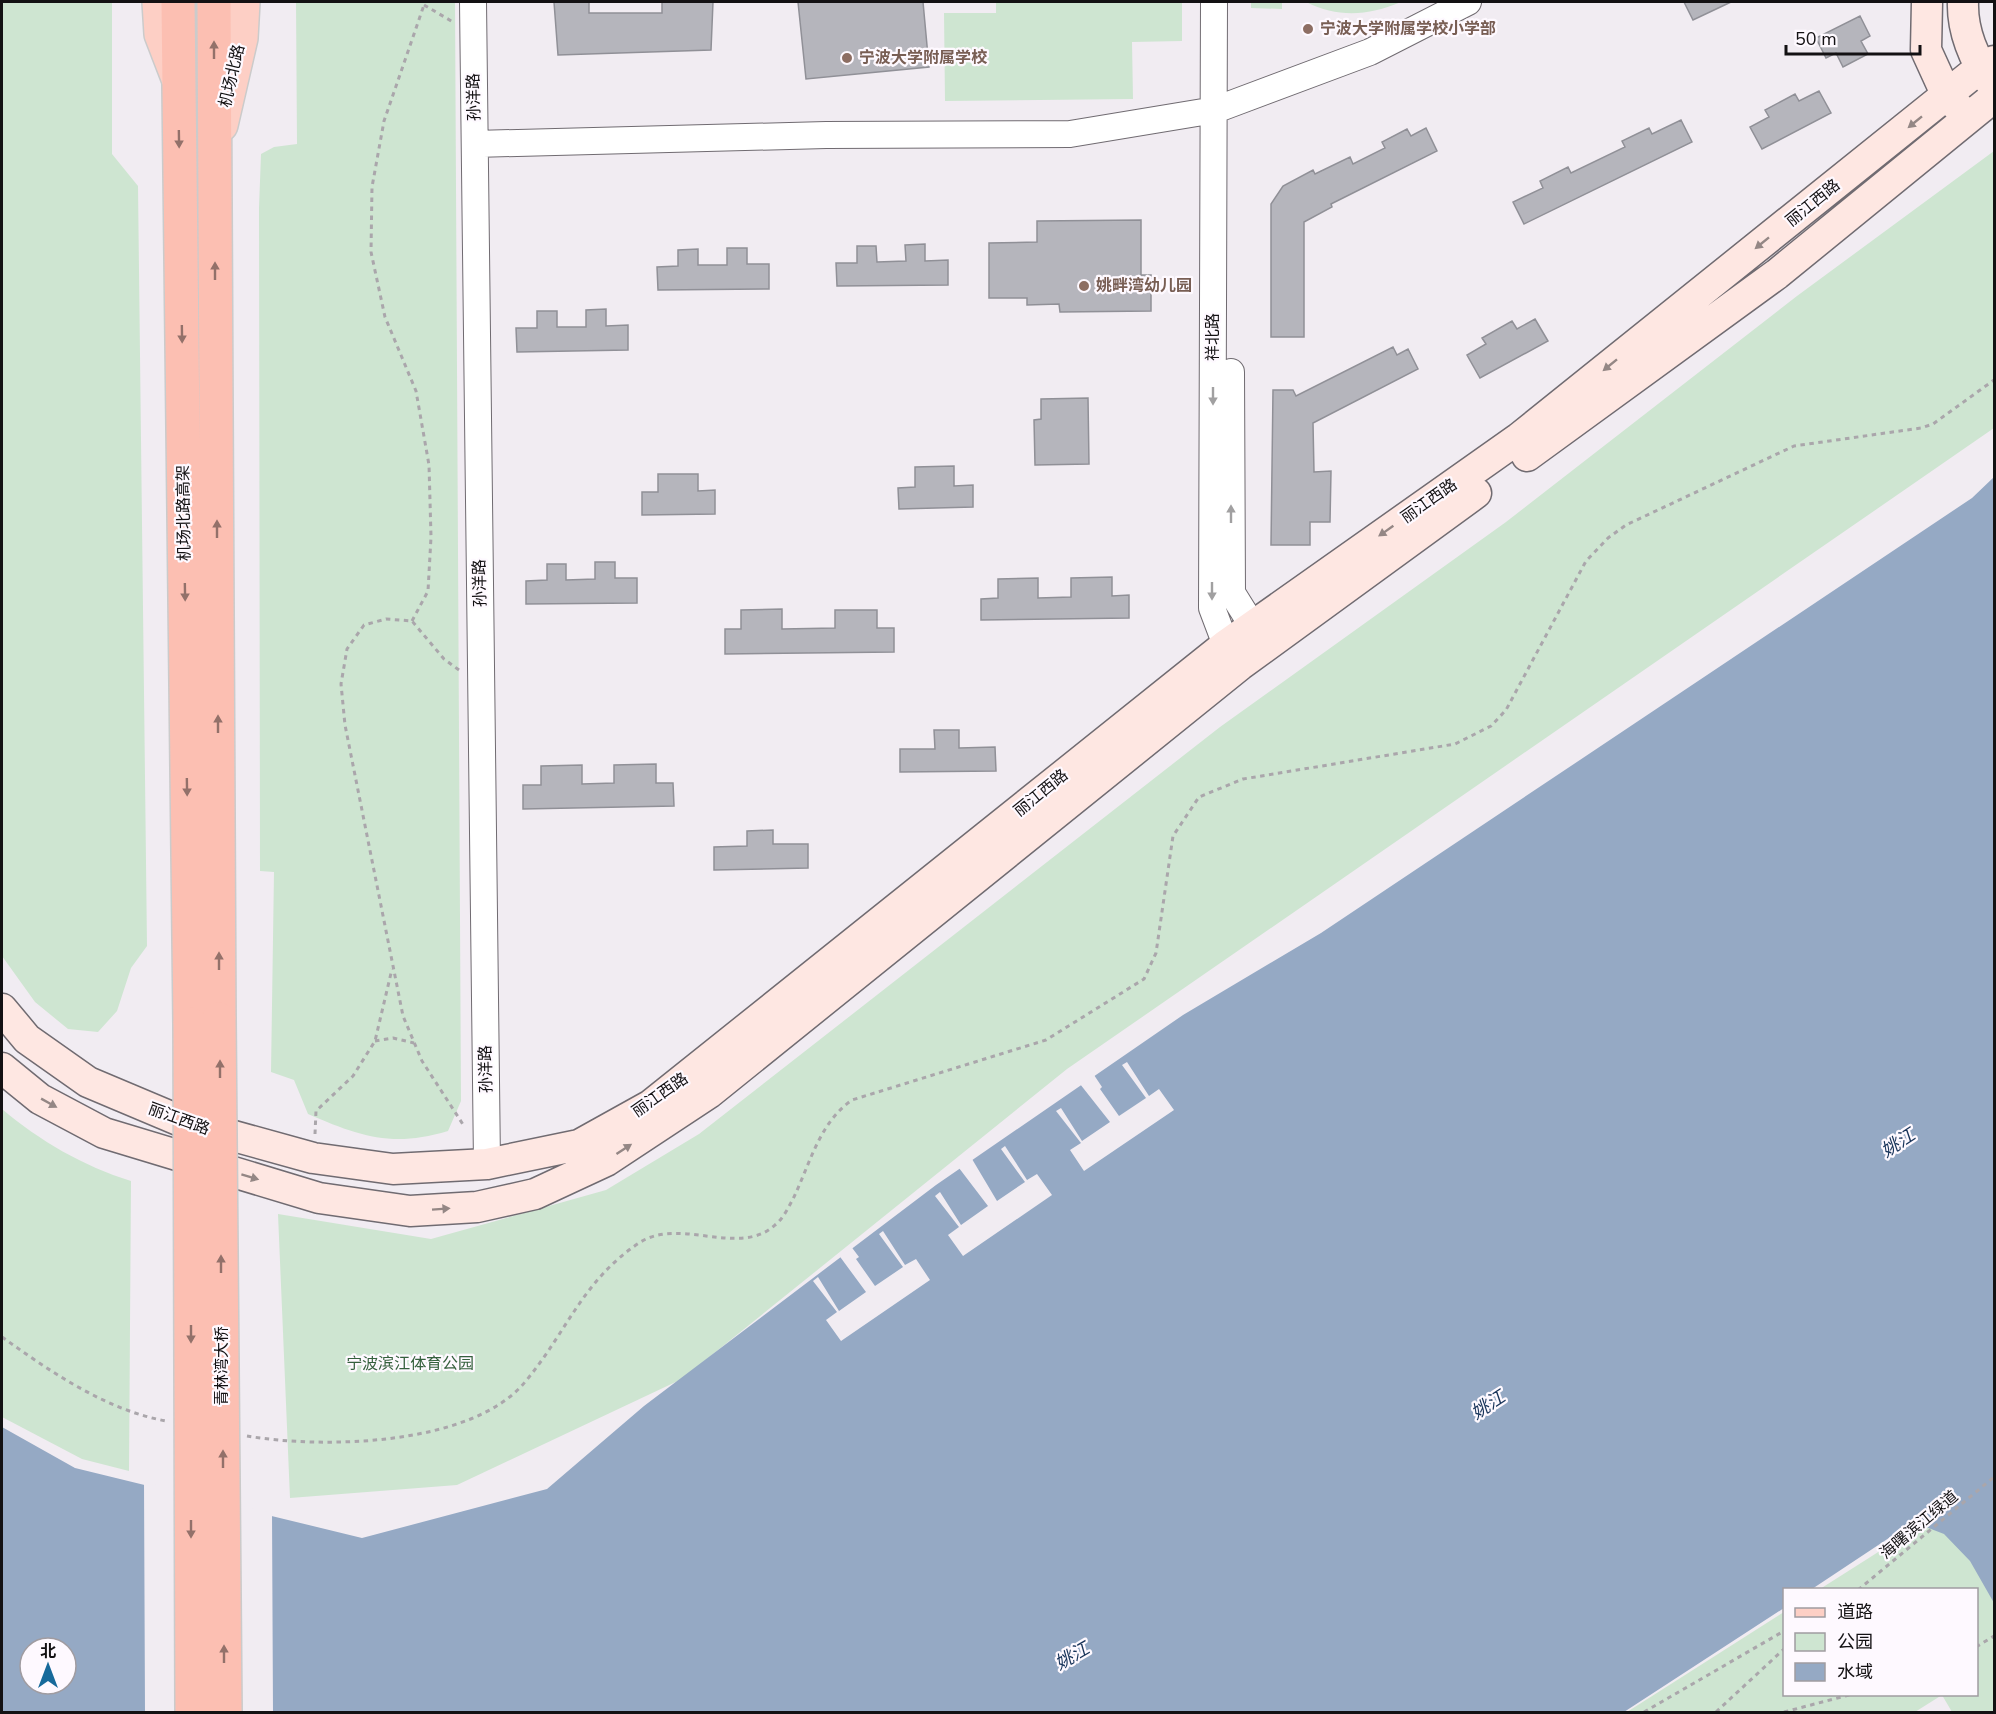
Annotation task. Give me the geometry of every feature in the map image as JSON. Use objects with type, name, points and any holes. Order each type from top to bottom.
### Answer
[{"type":"highway","name":"机场北路高架","points":[[178,2],[178,80],[204,1021]]},
{"type":"highway","name":"机场北路高架","points":[[204,1021],[215,150],[214,2]]},
{"type":"highway","name":"青林湾大桥","points":[[192,1713],[204,1021]]},
{"type":"highway","name":"青林湾大桥","points":[[204,1021],[225,1713]]},
{"type":"main road","points":[[159,2],[161,34],[178,80]]},
{"type":"main road","name":"机场北路","points":[[215,150],[241,39],[243,2]]},
{"type":"main road","points":[[1927,2],[1926,50],[1947,96],[1968,117]]},
{"type":"main road","points":[[1963,2],[1962,20],[1990,72]]},
{"type":"main road","name":"丽江西路","points":[[2,1009],[27,1039],[88,1082],[183,1122],[313,1158],[393,1169],[487,1164],[579,1145],[651,1105],[1233,655],[1519,438],[1947,96],[1990,72]]},
{"type":"main road","name":"丽江西路","points":[[1259,636],[1777,274],[1968,117],[1995,98]]},
{"type":"main road","name":"丽江西路","points":[[2,1068],[40,1098],[104,1133],[319,1198],[410,1211],[477,1207],[535,1194],[606,1161],[709,1093],[1233,655]]},
{"type":"street","name":"孙洋路","points":[[473,2],[487,1164]]},
{"type":"street","name":"祥北路","points":[[1214,2],[1222,107],[1232,593],[1259,636]]},
{"type":"street","name":"祥北路","points":[[1228,2],[1222,107],[1212,608],[1233,655]]},
{"type":"street","points":[[475,144],[826,135],[1070,134],[1222,107],[1370,52],[1468,2]]},
{"type":"path","points":[[412,621],[428,591],[431,537],[429,465],[416,391],[385,317],[371,252],[372,187],[384,121],[424,3],[474,37]]},
{"type":"path","points":[[243,1435],[277,1441],[344,1442],[407,1437],[477,1417],[500,1406],[525,1382],[591,1284],[641,1241],[684,1233],[747,1237],[775,1226],[787,1211],[827,1122],[839,1109],[852,1100],[1046,1040],[1144,980],[1156,953],[1173,836],[1200,797],[1243,780],[1455,744],[1491,726],[1506,710],[1586,561],[1608,538],[1626,525],[1786,449],[1808,443],[1921,428],[1933,424],[1995,380]]},
{"type":"path","points":[[481,681],[465,675],[444,659],[412,621],[386,618],[364,625],[346,649],[341,684],[345,725],[402,1016],[422,1061],[487,1164]]},
{"type":"path","points":[[313,1158],[316,1111],[353,1076],[375,1041],[393,967]]},
{"type":"path","points":[[375,1041],[393,1038],[414,1043]]},
{"type":"path","points":[[2,1336],[71,1383],[139,1416],[173,1422]]},
{"type":"path","name":"海曙滨江绿道","points":[[1860,1588],[1995,1477]]},
{"type":"path","points":[[1644,1713],[1783,1632]]},
{"type":"path","points":[[1978,1646],[1995,1636]]},
{"type":"path","points":[[1716,1713],[1783,1651]]},
{"type":"path","points":[[1784,1713],[1849,1696]]},
{"type":"green space","points":[[2,2],[112,2],[112,154],[138,186],[147,946],[131,968],[117,1011],[98,1032],[68,1029],[35,1002],[2,956]]},
{"type":"green space","points":[[296,2],[455,2],[461,1101],[448,1131],[410,1139],[360,1134],[308,1114],[294,1080],[271,1072],[274,872],[260,871],[259,208],[261,154],[274,147],[297,144]]},
{"type":"green space","points":[[996,2],[1182,2],[1182,41],[1132,42],[1133,99],[945,101],[944,13],[996,13]]},
{"type":"green space","points":[[1251,2],[1282,2],[1282,9],[1251,8]]},
{"type":"green space","points":[[1306,2],[1401,2],[1377,10],[1341,13]]},
{"type":"green space","name":"宁波滨江体育公园","points":[[1994,151],[1994,428],[1067,1069],[682,1379],[457,1485],[290,1498],[278,1214],[431,1239],[606,1190],[699,1134],[1220,727],[1506,522],[1797,296]]},
{"type":"green space","points":[[2,1109],[31,1132],[79,1160],[131,1181],[129,1471],[82,1459],[2,1417]]},
{"type":"green space","points":[[1994,1456],[1994,1712],[1952,1712],[1943,1696],[1978,1696],[1978,1588],[1822,1588],[1905,1535]]},
{"type":"green space","points":[[1783,1613],[1783,1696],[1940,1696],[1915,1712],[1627,1712]]},
{"type":"water","name":"姚江","points":[[1994,477],[1994,1603],[1970,1561],[1944,1534],[1913,1522],[1814,1588],[1783,1588],[1783,1609],[1624,1712],[2,1712],[2,1427],[75,1468],[362,1538],[547,1489],[644,1406],[936,1185],[1183,1015],[1321,933],[1972,498]]},
{"type":"pier","points":[[1127,1062],[1149,1096],[1159,1089],[1174,1110],[1084,1171],[1070,1150],[1081,1143],[1056,1111],[1061,1108],[1082,1141],[1110,1122],[1080,1084],[1094,1075],[1102,1087],[1100,1089],[1119,1116],[1146,1098],[1122,1065]]},
{"type":"pier","points":[[1005,1146],[1027,1180],[1037,1174],[1052,1195],[963,1256],[948,1235],[959,1227],[935,1196],[940,1192],[961,1225],[988,1206],[959,1168],[972,1159],[997,1201],[1025,1182],[1001,1149]]},
{"type":"pier","points":[[883,1231],[905,1265],[916,1259],[930,1280],[841,1341],[826,1320],[837,1312],[813,1281],[818,1277],[839,1311],[866,1292],[838,1254],[850,1245],[859,1257],[856,1259],[875,1286],[903,1267],[879,1234]]},
{"type":"pier","points":[[144,1482],[272,1513],[273,1712],[145,1712]]},
{"type":"building","points":[[554,2],[589,2],[589,13],[662,13],[662,2],[713,2],[711,50],[558,55]]},
{"type":"building","points":[[798,2],[923,2],[929,67],[806,79]]},
{"type":"building","points":[[1684,2],[1731,2],[1693,20]]},
{"type":"building","points":[[1860,16],[1870,36],[1861,41],[1868,54],[1843,67],[1836,53],[1826,58],[1816,38]]},
{"type":"building","points":[[1819,91],[1831,113],[1762,149],[1750,127],[1769,117],[1765,110],[1795,94],[1799,101]]},
{"type":"building","points":[[1681,120],[1692,142],[1524,224],[1513,202],[1543,188],[1540,181],[1568,167],[1571,173],[1625,147],[1622,141],[1649,128],[1652,134]]},
{"type":"building","points":[[1426,128],[1437,151],[1331,204],[1332,207],[1304,222],[1304,337],[1271,337],[1271,204],[1283,186],[1313,170],[1315,174],[1350,157],[1353,164],[1385,148],[1382,142],[1407,129],[1411,136]]},
{"type":"building","points":[[1141,220],[1141,275],[1151,275],[1151,311],[1060,312],[1059,304],[1027,305],[1027,298],[989,298],[989,243],[1037,242],[1037,221]]},
{"type":"building","points":[[925,244],[925,261],[948,260],[948,285],[837,286],[836,263],[857,263],[857,246],[876,246],[877,262],[906,261],[905,245]]},
{"type":"building","points":[[727,248],[747,248],[747,264],[769,264],[769,289],[658,290],[657,267],[678,266],[678,250],[698,249],[698,265],[727,265]]},
{"type":"building","points":[[606,309],[606,326],[628,325],[628,350],[517,352],[516,328],[537,328],[537,311],[557,311],[557,327],[586,327],[586,310]]},
{"type":"building","points":[[1535,319],[1548,341],[1480,378],[1467,355],[1486,344],[1482,338],[1512,321],[1517,329]]},
{"type":"building","points":[[1393,347],[1397,355],[1408,349],[1418,369],[1313,423],[1314,472],[1331,471],[1330,522],[1310,522],[1310,545],[1271,545],[1273,390],[1293,390],[1296,396]]},
{"type":"building","points":[[1088,398],[1089,464],[1035,465],[1034,420],[1041,419],[1041,399]]},
{"type":"building","points":[[954,466],[954,486],[973,485],[973,507],[899,509],[898,488],[915,487],[915,467]]},
{"type":"building","points":[[658,474],[698,474],[698,491],[715,490],[715,514],[642,515],[642,492],[658,492]]},
{"type":"building","points":[[595,562],[615,562],[615,578],[637,578],[637,603],[526,604],[526,581],[547,580],[547,564],[566,564],[566,580],[595,579]]},
{"type":"building","points":[[1112,577],[1112,596],[1129,595],[1129,618],[981,620],[981,599],[998,598],[998,579],[1038,578],[1038,598],[1071,597],[1071,578]]},
{"type":"building","points":[[782,609],[782,629],[835,628],[835,610],[877,610],[877,628],[894,628],[894,652],[725,654],[725,629],[741,629],[741,610]]},
{"type":"building","points":[[934,730],[959,730],[959,748],[995,747],[996,771],[900,772],[900,749],[935,749]]},
{"type":"building","points":[[656,764],[656,783],[673,783],[674,806],[523,809],[523,785],[541,785],[541,766],[582,765],[582,784],[614,783],[614,765]]},
{"type":"building","points":[[773,830],[773,844],[808,844],[808,868],[714,870],[714,847],[747,846],[747,831]]},
{"type":"place","name":"宁波大学附属学校小学部","points":[[1308,29]]},
{"type":"place","name":"宁波大学附属学校","points":[[847,58]]},
{"type":"place","name":"姚畔湾幼儿园","points":[[1084,286]]}]
